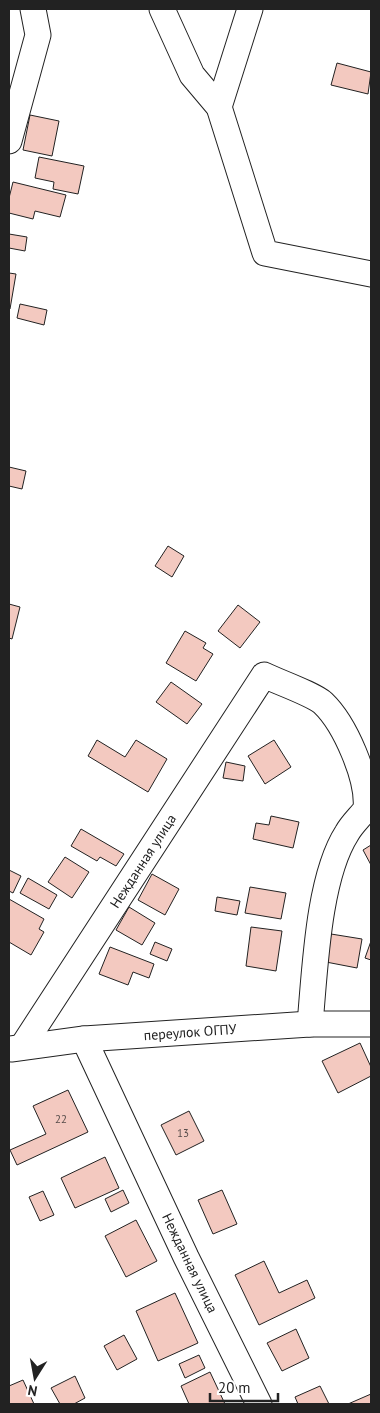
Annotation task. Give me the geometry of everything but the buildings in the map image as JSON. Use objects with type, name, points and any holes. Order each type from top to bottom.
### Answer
[{"type":"street","points":[[9,141],[38,35],[33,9]]},
{"type":"street","points":[[162,9],[192,75],[219,107],[265,253],[371,274]]},
{"type":"street","points":[[219,107],[250,9]]},
{"type":"street","name":"Нежданная улица","points":[[15,1048],[264,675],[323,703],[345,734],[365,784],[366,809],[347,833],[341,846],[321,915],[310,1024]]},
{"type":"street","name":"переулок ОГПУ","points":[[15,1048],[84,1039],[310,1024],[371,1024]]},
{"type":"street","name":"Нежданная улица","points":[[84,1039],[186,1257],[259,1404]]}]
